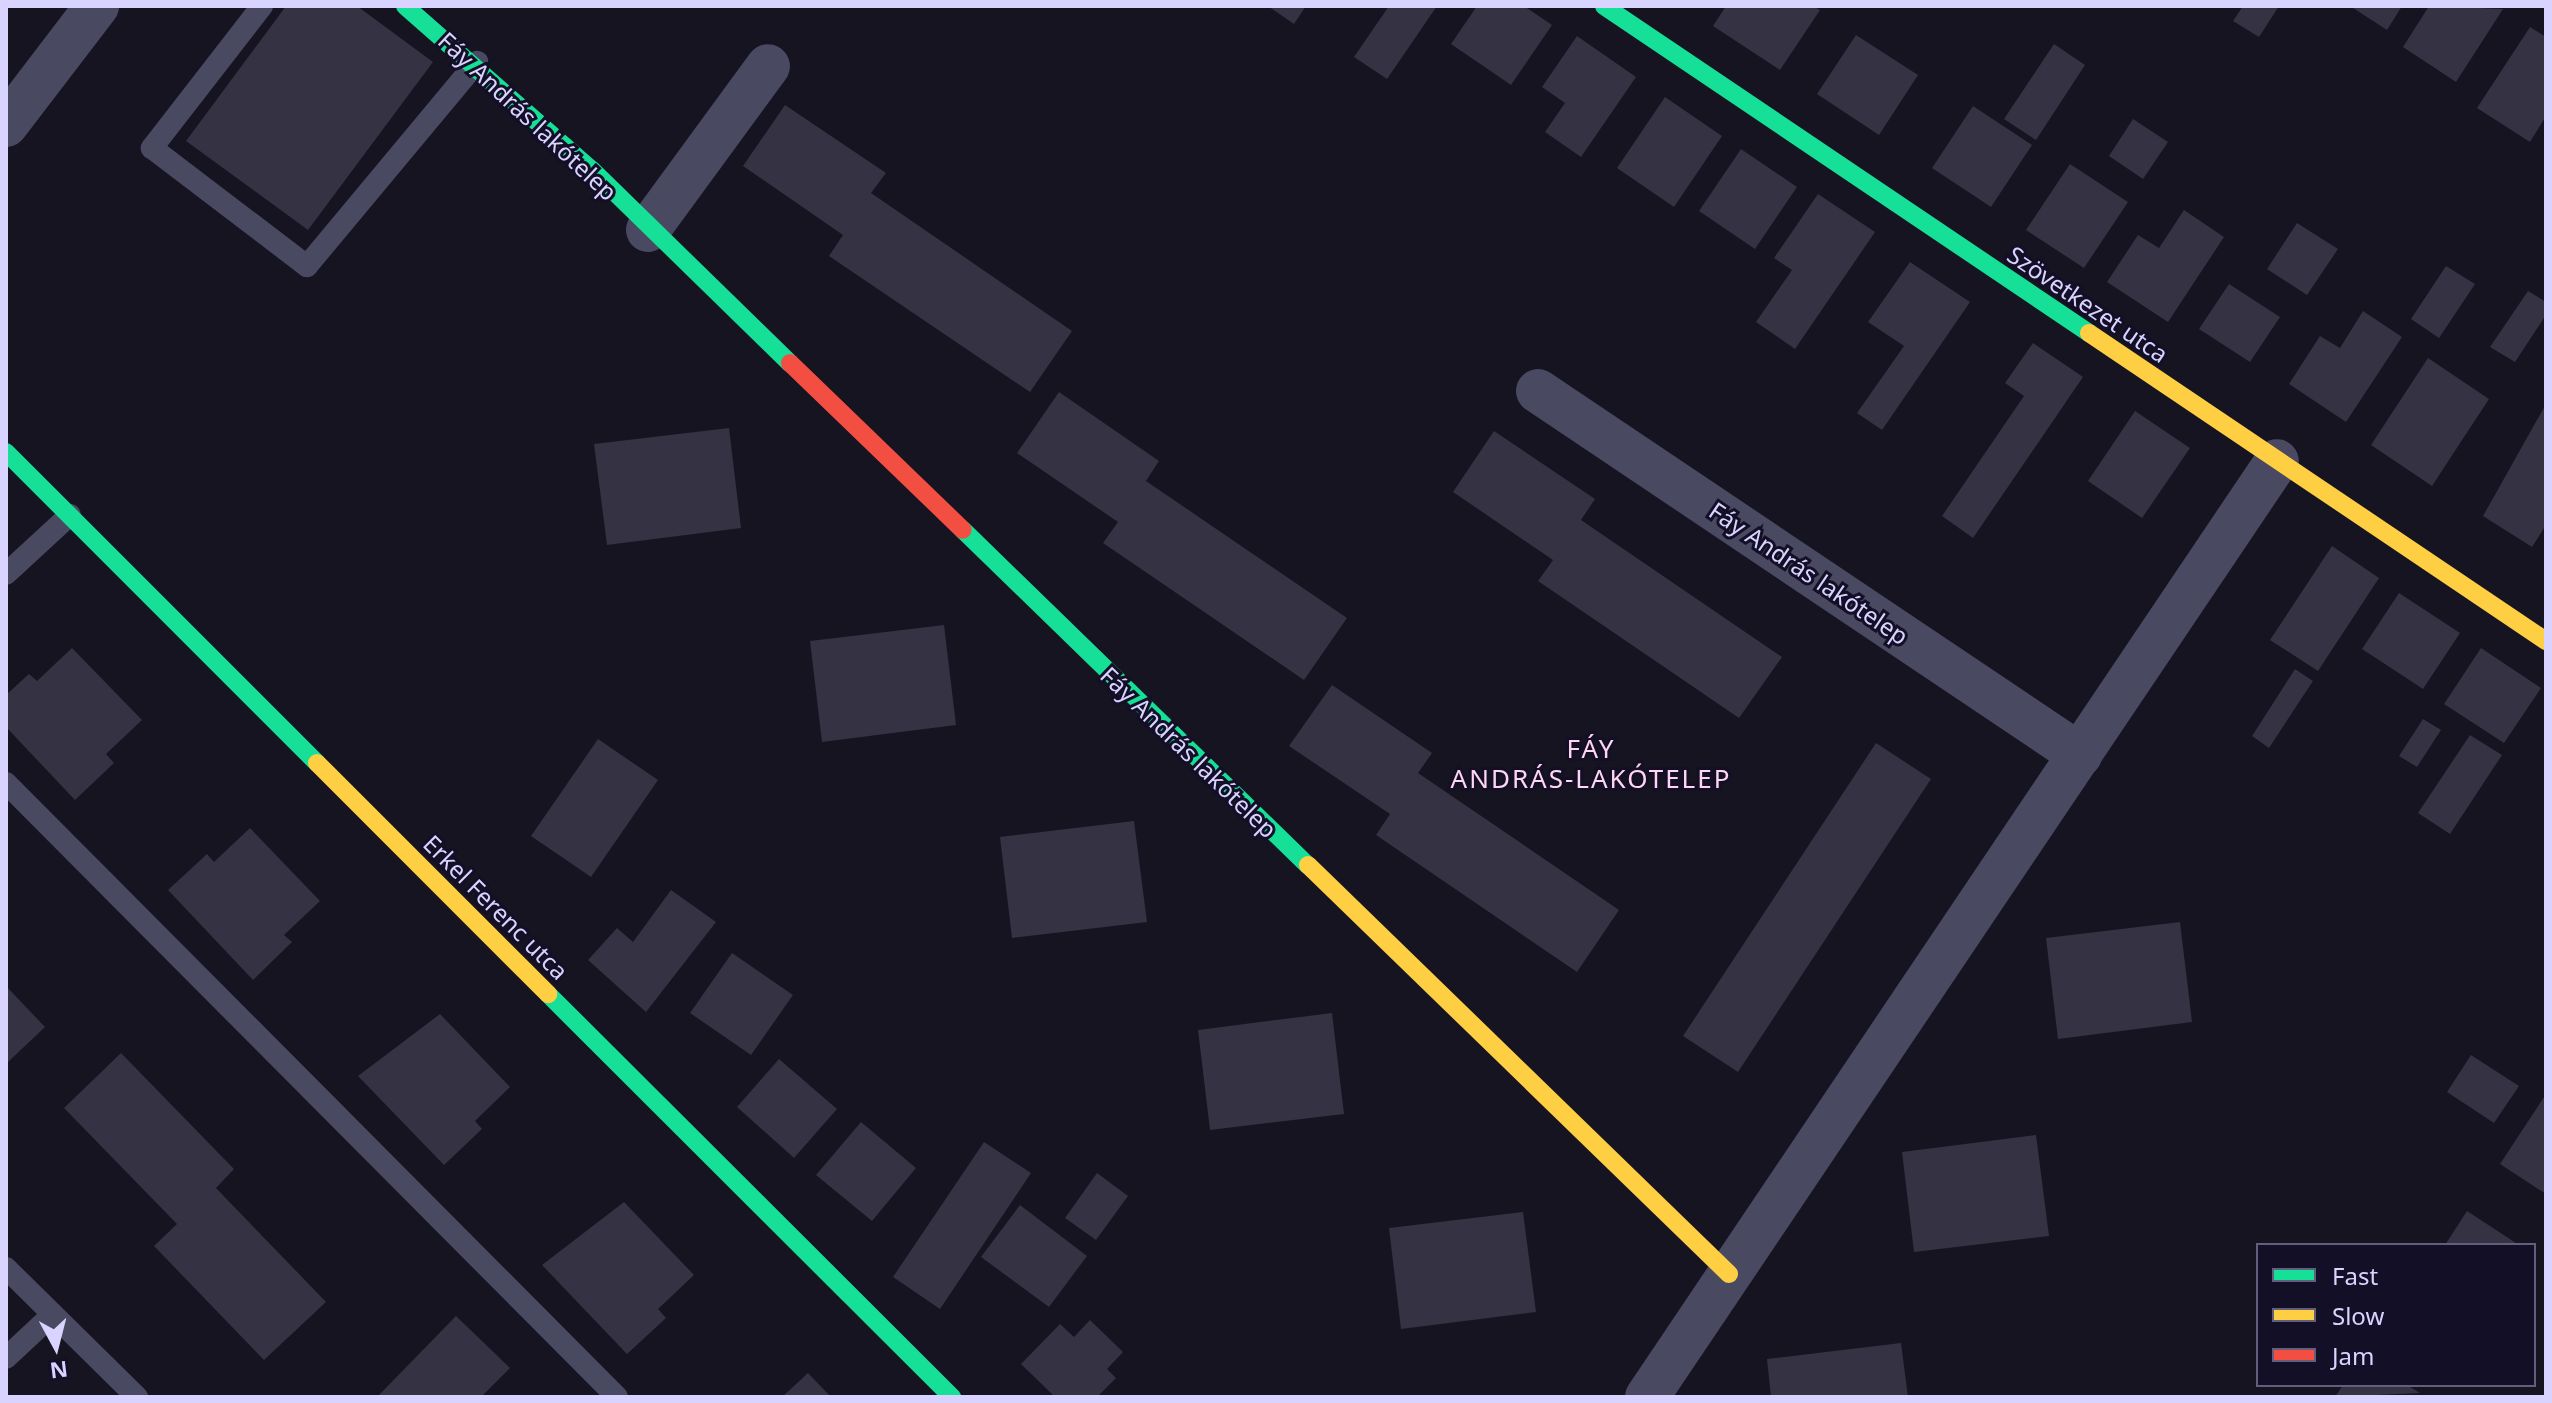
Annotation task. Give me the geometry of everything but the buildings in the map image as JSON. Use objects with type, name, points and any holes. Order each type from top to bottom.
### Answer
[{"type":"street","points":[[6,125],[97,6]]},
{"type":"street","name":"Fáy András lakótelep","points":[[405,6],[477,62],[1729,1274]]},
{"type":"street","name":"Szövetkezet utca","points":[[1604,6],[2546,641]]},
{"type":"street","points":[[648,230],[768,66]]},
{"type":"street","name":"Fáy András lakótelep","points":[[1538,391],[2080,755]]},
{"type":"street","name":"Erkel Ferenc utca","points":[[6,452],[952,1397]]},
{"type":"street","points":[[1647,1397],[2277,461]]},
{"type":"lane","points":[[262,6],[152,148],[307,266],[477,62]]},
{"type":"lane","points":[[6,574],[70,515]]},
{"type":"lane","points":[[6,783],[617,1397]]},
{"type":"lane","points":[[6,1268],[137,1397]]},
{"type":"lane","points":[[6,1358],[53,1314]]},
{"type":"traffic: fast","points":[[405,6],[592,170],[790,363]]},
{"type":"traffic: fast","points":[[1604,6],[2089,333]]},
{"type":"traffic: fast","points":[[6,452],[317,763]]},
{"type":"traffic: fast","points":[[963,530],[1308,865]]},
{"type":"traffic: fast","points":[[548,994],[952,1397]]},
{"type":"traffic: slow","points":[[2089,333],[2546,641]]},
{"type":"traffic: slow","points":[[317,763],[548,994]]},
{"type":"traffic: slow","points":[[1308,865],[1729,1274]]},
{"type":"traffic: jam","points":[[790,363],[963,530]]},
{"type":"district","name":"FÁY ANDRÁS-LAKÓTELEP","points":[[1591,764]]}]
